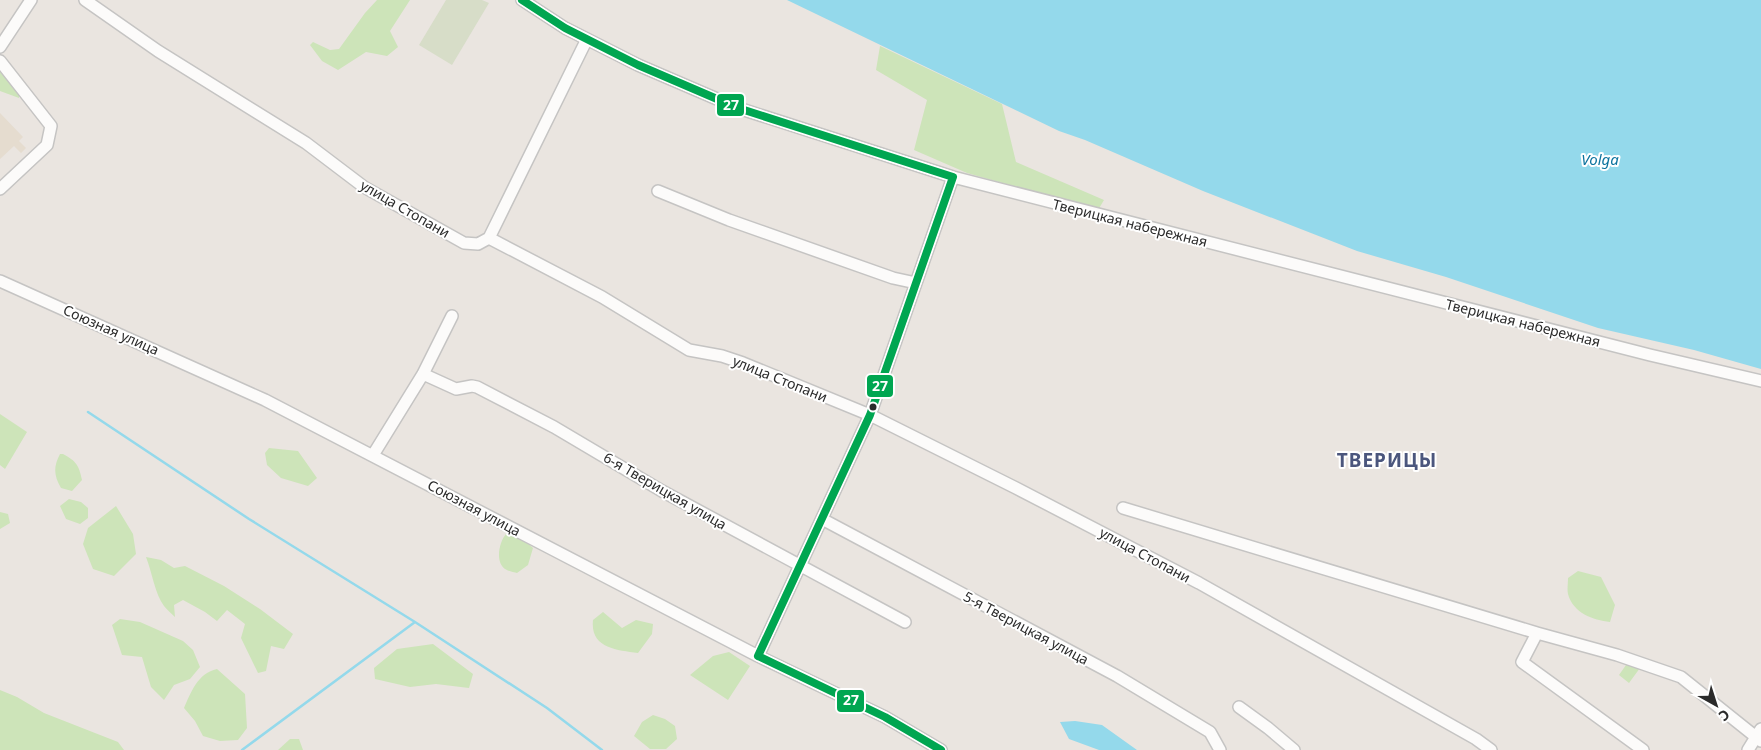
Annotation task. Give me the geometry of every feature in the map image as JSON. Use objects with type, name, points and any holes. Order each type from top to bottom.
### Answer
[{"type":"street","points":[[0,48],[30,0]]},
{"type":"street","name":"улица Стопани","points":[[85,0],[158,51],[306,143],[364,187],[464,243],[478,244],[489,238],[602,297],[689,350],[722,356],[743,363],[870,415],[1016,488],[1199,584],[1476,739],[1491,750]]},
{"type":"street","name":"Тверицкая набережная","points":[[524,0],[566,28],[638,65],[738,108],[953,177],[1641,353],[1761,381]]},
{"type":"street","points":[[489,238],[587,39]]},
{"type":"street","points":[[0,61],[51,126],[47,145],[0,189]]},
{"type":"street","points":[[758,656],[870,415],[953,177]]},
{"type":"street","points":[[658,191],[738,224],[893,278],[916,283]]},
{"type":"street","name":"Союзная улица","points":[[0,281],[265,400],[758,656],[885,718],[941,750]]},
{"type":"street","points":[[373,455],[423,374],[452,316]]},
{"type":"street","name":"6-я Тверицкая улица","points":[[423,374],[456,389],[472,386],[483,390],[554,427],[662,491],[905,622]]},
{"type":"street","points":[[1123,508],[1537,633],[1617,655],[1681,676],[1759,736],[1748,750]]},
{"type":"street","name":"5-я Тверицкая улица","points":[[822,519],[1117,676],[1210,732],[1220,750]]},
{"type":"street","points":[[1537,633],[1522,662],[1643,750]]},
{"type":"street","points":[[1239,707],[1294,750]]},
{"type":"shaded area","points":[[0,113],[23,137],[19,141],[26,148],[21,153],[14,146],[0,159]]},
{"type":"green space","points":[[377,0],[410,0],[390,31],[398,47],[387,56],[366,52],[338,70],[322,61],[310,45],[313,42],[330,50],[339,49],[365,13]]},
{"type":"green space","points":[[446,0],[482,0],[489,3],[452,65],[419,45]]},
{"type":"green space","points":[[880,46],[1002,104],[1016,162],[1104,200],[1098,210],[967,173],[914,150],[927,100],[876,70]]},
{"type":"green space","points":[[0,71],[19,94],[19,98],[0,91]]},
{"type":"green space","points":[[0,414],[27,432],[5,469],[0,465]]},
{"type":"green space","points":[[269,448],[298,451],[317,478],[308,486],[281,478],[267,465],[265,453]]},
{"type":"green space","points":[[60,454],[74,461],[80,471],[82,480],[72,491],[61,488],[57,479],[55,467]]},
{"type":"green space","points":[[69,499],[81,502],[88,508],[88,518],[80,524],[66,519],[60,506]]},
{"type":"green space","points":[[116,506],[133,534],[136,554],[114,576],[93,569],[83,544],[88,528]]},
{"type":"green space","points":[[0,512],[8,514],[10,523],[0,529]]},
{"type":"green space","points":[[506,534],[523,539],[533,548],[528,565],[517,573],[505,569],[500,562],[500,547]]},
{"type":"green space","points":[[146,557],[161,560],[174,568],[185,566],[224,586],[260,609],[293,634],[284,649],[271,646],[266,671],[258,673],[241,638],[245,624],[227,610],[217,621],[183,600],[174,605],[175,617],[161,601]]},
{"type":"green space","points":[[1578,571],[1601,577],[1615,605],[1610,622],[1591,617],[1574,606],[1568,592],[1568,578]]},
{"type":"green space","points":[[603,612],[622,628],[636,620],[653,624],[652,634],[638,653],[613,649],[600,642],[593,629],[593,620]]},
{"type":"green space","points":[[120,619],[140,622],[183,641],[193,650],[200,667],[190,679],[174,685],[164,700],[151,687],[142,657],[122,655],[112,625]]},
{"type":"green space","points":[[433,644],[473,674],[469,688],[436,684],[410,687],[375,679],[374,668],[397,649]]},
{"type":"green space","points":[[729,652],[750,666],[728,700],[690,675],[713,656]]},
{"type":"green space","points":[[1626,665],[1640,668],[1629,683],[1619,675]]},
{"type":"green space","points":[[217,669],[245,694],[247,728],[238,740],[220,741],[203,736],[195,721],[184,708],[200,679],[210,671]]},
{"type":"green space","points":[[0,690],[17,697],[44,713],[118,742],[124,750],[0,750]]},
{"type":"green space","points":[[653,715],[665,719],[675,726],[677,739],[666,749],[650,749],[634,736],[642,722]]},
{"type":"green space","points":[[290,739],[299,739],[303,750],[278,750]]},
{"type":"water","name":"Volga","points":[[787,0],[1761,0],[1761,369],[1694,350],[1598,328],[1446,277],[1357,251],[1203,191],[1085,140],[1059,131]]},
{"type":"water","points":[[1075,721],[1102,725],[1137,750],[1099,750],[1069,739],[1060,722]]},
{"type":"waterway","points":[[88,412],[249,519],[415,622],[547,708],[602,750]]},
{"type":"waterway","points":[[242,750],[415,622]]},
{"type":"transit line","name":"27","points":[[522,0],[565,28],[638,65],[738,108],[953,177]]},
{"type":"transit line","name":"27","points":[[758,656],[870,415],[953,177]]},
{"type":"transit line","name":"27","points":[[758,656],[885,717],[941,750]]},
{"type":"district","name":"ТВЕРИЦЫ","points":[[1387,460]]}]
